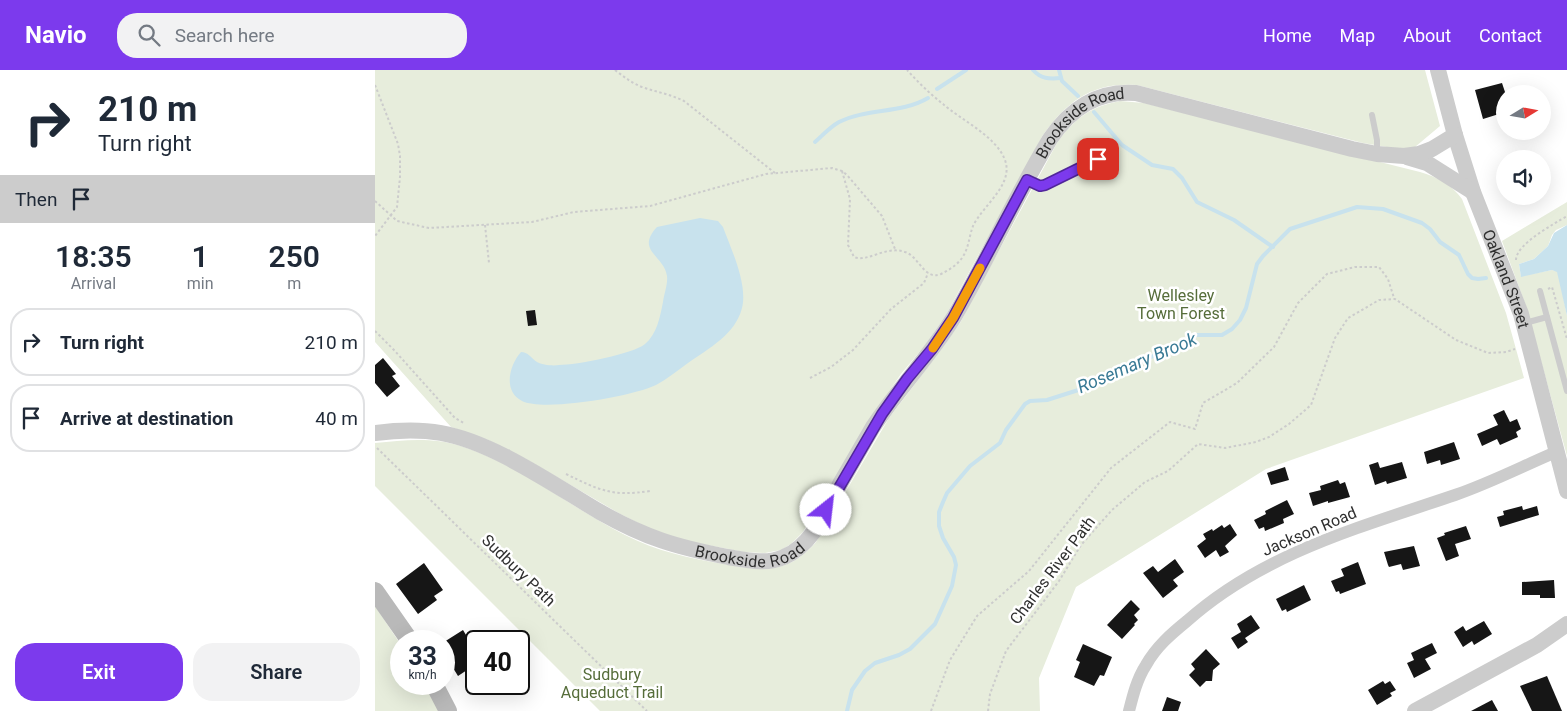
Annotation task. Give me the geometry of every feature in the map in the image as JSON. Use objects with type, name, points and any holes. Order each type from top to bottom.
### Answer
[{"type":"main road","points":[[375,591],[402,630]]},
{"type":"main road","points":[[440,695],[448,711]]},
{"type":"street","name":"Oakland Street","points":[[1438,70],[1455,135],[1473,192],[1524,323],[1567,491]]},
{"type":"street","name":"Brookside Road","points":[[375,433],[427,432],[449,435],[469,441],[516,463],[618,522],[665,543],[690,550],[751,560],[772,561],[795,551],[813,531],[882,414],[947,328],[1050,139],[1070,114],[1095,98],[1120,93],[1146,95],[1343,147],[1377,154],[1404,156],[1427,163],[1473,192]]},
{"type":"street","name":"Brookside Road","points":[[1404,156],[1426,152],[1455,135]]},
{"type":"street","name":"Jackson Road","points":[[1129,711],[1141,673],[1163,641],[1207,604],[1250,576],[1281,559],[1315,544],[1377,520],[1457,494],[1556,452]]},
{"type":"street","points":[[1415,711],[1537,645],[1567,624]]},
{"type":"lane","points":[[1373,115],[1377,154]]},
{"type":"lane","points":[[1027,180],[1040,186],[1045,185],[1080,167]]},
{"type":"lane","points":[[1540,291],[1567,391]]},
{"type":"lane","points":[[1524,323],[1547,317]]},
{"type":"path","points":[[615,70],[633,83],[670,94],[684,101],[775,173]]},
{"type":"path","points":[[842,171],[849,199],[848,242],[852,255],[860,258],[895,249],[914,257],[928,273],[939,275],[961,259],[965,253],[976,221],[1003,182],[1006,167],[1002,154],[993,143],[943,104],[907,70]]},
{"type":"path","points":[[375,85],[399,151],[400,177],[397,205],[392,216],[375,236]]},
{"type":"path","points":[[375,201],[402,223],[429,228],[532,222],[574,212],[650,206],[747,179],[775,173],[826,168],[842,171],[857,185],[882,216],[895,249]]},
{"type":"path","points":[[1516,264],[1516,256],[1524,244],[1567,216]]},
{"type":"path","points":[[485,225],[489,264]]},
{"type":"path","points":[[931,711],[949,660],[977,616],[1029,571],[1111,468],[1170,422],[1195,429],[1203,403],[1237,382],[1274,346],[1298,303],[1327,274],[1355,267],[1379,266],[1388,279],[1395,299],[1457,340],[1488,354],[1520,348]]},
{"type":"path","points":[[810,378],[831,367],[853,350],[891,309],[924,283],[928,273]]},
{"type":"path","points":[[1540,291],[1552,287],[1567,339]]},
{"type":"path","name":"Charles River Path","points":[[988,711],[990,694],[1005,651],[1059,581],[1081,545],[1112,510],[1145,482],[1168,471],[1197,444],[1225,448],[1257,442],[1269,437],[1289,424],[1311,405],[1335,338],[1348,318],[1379,300],[1395,299]]},
{"type":"path","points":[[375,331],[455,418],[469,425]]},
{"type":"path","name":"Sudbury Path","points":[[375,446],[647,711]]},
{"type":"path","points":[[564,472],[588,485],[612,493],[632,494],[650,491]]},
{"type":"green space","points":[[375,70],[1425,70],[1440,126],[1415,147],[1405,150],[1363,143],[1137,85],[1107,87],[1083,96],[1062,112],[1043,135],[946,315],[876,410],[803,532],[791,544],[781,550],[765,553],[744,552],[692,542],[657,532],[622,515],[526,459],[488,440],[451,427],[375,342]]},
{"type":"green space","name":"Wellesley Town Forest","points":[[1120,101],[1144,103],[1420,172],[1432,176],[1449,186],[1462,199],[1506,313],[1524,378],[1266,469],[1076,587],[1039,678],[1040,711],[600,711],[530,641],[530,630],[519,630],[375,486],[375,443],[418,440],[440,441],[461,446],[504,464],[625,535],[661,550],[698,559],[762,569],[784,565],[795,560],[806,553],[816,542],[889,418],[960,323],[1057,143],[1077,120],[1092,110]]},
{"type":"green space","points":[[1567,202],[1567,225],[1556,230],[1548,246],[1534,259],[1519,264],[1521,276],[1552,270],[1557,271],[1559,275],[1567,316],[1567,456],[1526,306],[1502,241]]},
{"type":"green space","points":[[375,606],[391,630],[390,695],[432,695],[441,711],[375,711]]},
{"type":"water","points":[[700,218],[718,221],[723,227],[743,288],[742,308],[739,318],[720,340],[668,378],[656,385],[629,394],[568,404],[549,405],[533,404],[516,397],[512,391],[510,377],[514,363],[521,352],[528,354],[539,363],[557,365],[604,358],[629,352],[645,344],[657,325],[667,279],[665,269],[650,248],[651,235],[657,227]]},
{"type":"water","points":[[1567,225],[1567,316],[1557,272],[1552,270],[1521,277],[1519,264],[1534,259],[1548,246],[1554,233]]},
{"type":"building","points":[[1502,83],[1503,85],[1496,85],[1496,115],[1483,119],[1475,90]]},
{"type":"building","points":[[535,310],[537,325],[528,326],[526,311]]},
{"type":"building","points":[[383,358],[396,374],[392,376],[400,386],[387,397],[375,383],[375,365]]},
{"type":"building","points":[[1504,410],[1510,422],[1517,419],[1521,429],[1516,432],[1518,437],[1500,445],[1497,439],[1482,446],[1477,434],[1498,425],[1493,415]]},
{"type":"building","points":[[1454,442],[1460,459],[1441,465],[1440,460],[1427,464],[1424,452]]},
{"type":"building","points":[[1378,462],[1380,468],[1402,462],[1407,478],[1387,484],[1386,481],[1375,485],[1369,465]]},
{"type":"building","points":[[1285,467],[1289,480],[1271,485],[1267,473]]},
{"type":"building","points":[[1338,480],[1340,484],[1345,482],[1350,497],[1313,506],[1309,493],[1321,490],[1320,486]]},
{"type":"building","points":[[1287,500],[1294,514],[1283,519],[1284,523],[1265,531],[1264,527],[1259,529],[1254,520],[1266,514],[1265,511]]},
{"type":"building","points":[[1522,506],[1523,510],[1537,506],[1539,515],[1500,527],[1497,517],[1504,515],[1503,511]]},
{"type":"building","points":[[1230,524],[1237,535],[1225,546],[1229,552],[1220,557],[1216,550],[1205,558],[1197,546],[1206,539],[1203,534],[1212,529],[1213,531],[1222,525],[1224,528]]},
{"type":"building","points":[[1466,526],[1471,539],[1455,544],[1459,556],[1446,561],[1437,538],[1445,535],[1444,533]]},
{"type":"building","points":[[1414,546],[1420,566],[1403,570],[1401,564],[1389,567],[1384,552]]},
{"type":"building","points":[[1175,559],[1184,572],[1173,580],[1178,586],[1163,598],[1143,573],[1153,566],[1158,572]]},
{"type":"building","points":[[1358,562],[1366,584],[1340,594],[1339,591],[1336,592],[1331,581],[1344,576],[1341,569]]},
{"type":"building","points":[[424,563],[443,590],[434,596],[437,600],[418,614],[396,584]]},
{"type":"building","points":[[1554,580],[1555,598],[1540,598],[1540,595],[1522,595],[1522,582]]},
{"type":"building","points":[[1304,585],[1311,600],[1287,612],[1286,609],[1282,611],[1276,599]]},
{"type":"building","points":[[1131,600],[1140,609],[1134,615],[1138,620],[1122,639],[1107,625]]},
{"type":"building","points":[[1251,615],[1260,628],[1245,638],[1248,642],[1238,649],[1231,638],[1241,632],[1237,624]]},
{"type":"building","points":[[1484,621],[1492,634],[1474,645],[1472,641],[1463,647],[1454,632],[1463,626],[1466,631]]},
{"type":"building","points":[[463,630],[465,633],[465,671],[458,676],[455,671],[455,635]]},
{"type":"building","points":[[1432,643],[1437,653],[1425,659],[1431,669],[1414,678],[1407,663],[1414,660],[1411,653]]},
{"type":"building","points":[[1083,644],[1112,657],[1104,676],[1100,675],[1094,686],[1074,677],[1080,662],[1076,660]]},
{"type":"building","points":[[1206,649],[1220,664],[1213,670],[1212,681],[1206,681],[1200,687],[1189,675],[1195,669],[1191,664]]},
{"type":"building","points":[[1547,676],[1562,711],[1532,711],[1520,686]]},
{"type":"building","points":[[1383,681],[1385,684],[1390,681],[1396,690],[1390,693],[1392,696],[1377,705],[1368,690]]},
{"type":"building","points":[[1167,697],[1181,702],[1178,711],[1162,711]]},
{"type":"building","points":[[1492,700],[1498,711],[1471,711]]},
{"type":"waterway","points":[[937,89],[966,70]]},
{"type":"waterway","points":[[1033,70],[1045,78],[1061,78]]},
{"type":"waterway","points":[[1059,70],[1062,81],[1078,96]]},
{"type":"waterway","points":[[815,142],[839,122],[861,115],[907,107],[928,98]]},
{"type":"waterway","points":[[1094,112],[1122,145],[1152,165],[1173,169],[1182,178],[1197,202],[1234,220],[1273,247]]},
{"type":"waterway","name":"Rosemary Brook","points":[[847,711],[852,690],[865,671],[875,663],[910,649],[935,624],[952,586],[956,565],[939,526],[939,512],[943,502],[947,493],[970,466],[1000,443],[1006,430],[1025,404],[1030,401],[1047,400],[1094,385],[1196,335],[1222,335],[1232,329],[1240,320],[1246,308],[1257,264],[1290,229],[1357,207],[1383,209],[1422,223],[1430,229],[1440,242],[1459,255],[1468,274],[1472,278],[1486,278]]},
{"type":"slow traffic","points":[[933,348],[953,318],[980,268]]},
{"type":"route","points":[[826,510],[882,414],[907,379],[932,349],[953,318],[1027,180],[1040,186],[1045,185],[1098,159]]},
{"type":"park label","name":"Sudbury Aqueduct Trail","points":[[612,683]]}]
